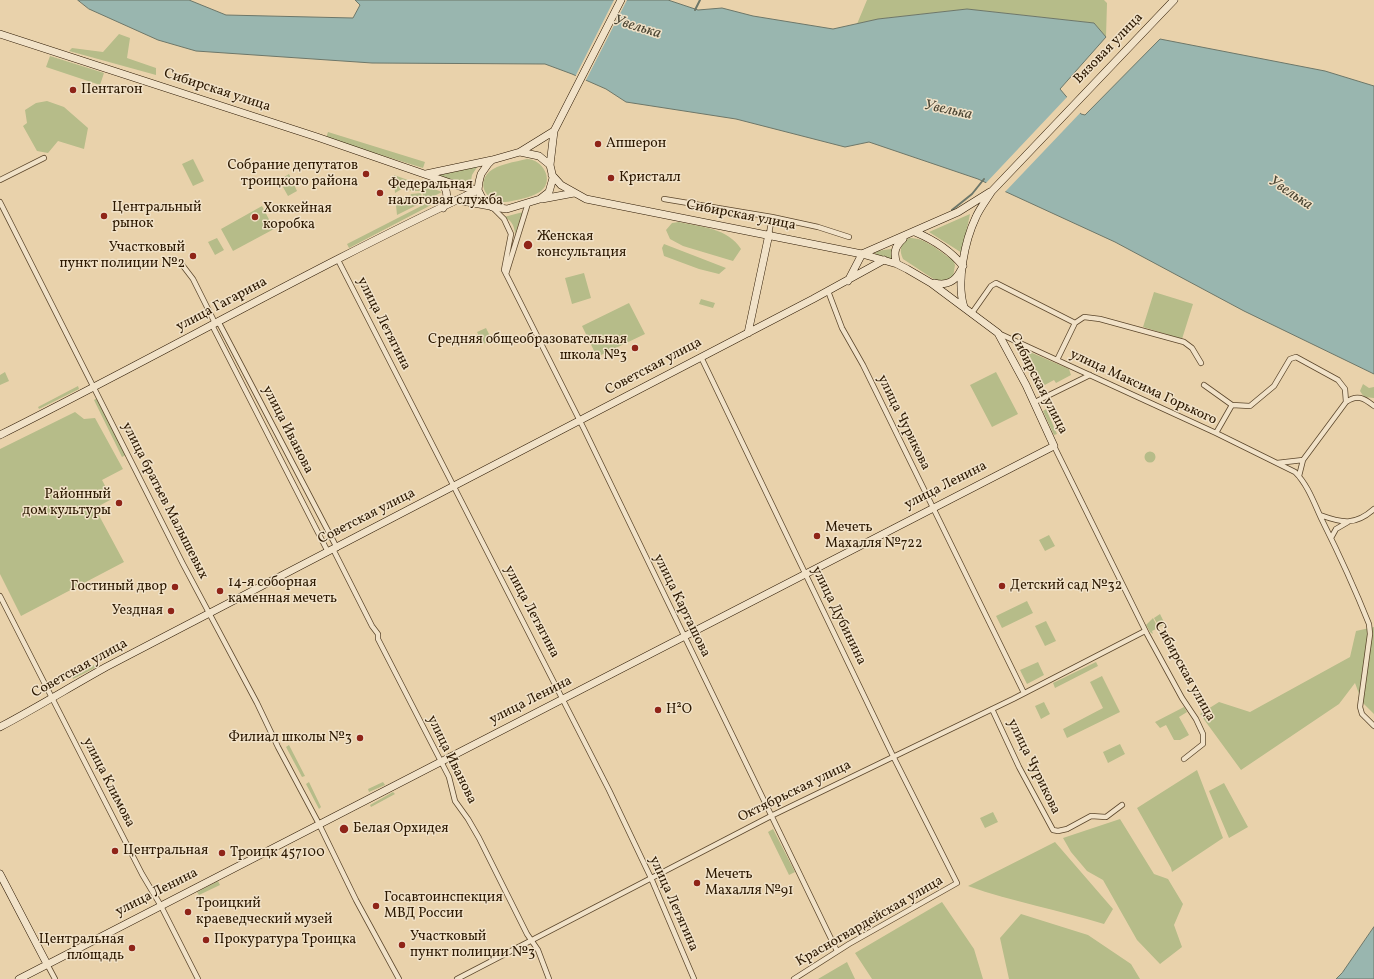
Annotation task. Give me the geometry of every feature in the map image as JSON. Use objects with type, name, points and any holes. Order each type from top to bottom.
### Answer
[{"type":"street","points":[[540,200],[551,189],[552,175],[550,165],[554,131],[621,0]]},
{"type":"street","name":"Вязовая улица","points":[[992,190],[1174,0]]},
{"type":"street","name":"Сибирская улица","points":[[0,34],[459,186],[478,190]]},
{"type":"street","points":[[426,174],[492,160],[520,152],[554,131]]},
{"type":"street","points":[[520,152],[539,156],[550,165]]},
{"type":"street","points":[[0,180],[44,158]]},
{"type":"street","points":[[492,160],[481,174],[478,190],[483,200],[504,219],[511,234],[505,272]]},
{"type":"street","name":"Сибирская улица","points":[[552,175],[561,184],[586,199],[769,234],[862,254],[897,264],[931,283],[998,333],[1035,402],[1054,446],[1145,631],[1182,698],[1196,719],[1203,734],[1203,744],[1184,759]]},
{"type":"street","name":"Сибирская улица","points":[[435,178],[447,192],[447,198],[442,208]]},
{"type":"street","name":"улица Гагарина","points":[[0,435],[94,388],[215,323],[478,190]]},
{"type":"street","points":[[848,281],[862,254],[916,232],[958,212],[992,190]]},
{"type":"street","points":[[931,283],[950,283],[958,276],[962,267],[974,221],[992,190]]},
{"type":"street","points":[[457,200],[507,209],[574,193]]},
{"type":"street","points":[[664,199],[772,216],[818,227],[849,237]]},
{"type":"street","name":"улица братьев Малышевых","points":[[0,202],[94,388],[319,824],[356,900],[399,979]]},
{"type":"street","points":[[505,272],[528,203]]},
{"type":"street","points":[[748,333],[772,216]]},
{"type":"street","points":[[916,232],[929,238],[947,250],[962,267],[961,296],[964,307]]},
{"type":"street","points":[[897,264],[894,251],[898,243],[906,236]]},
{"type":"street","name":"улица Летягина","points":[[338,260],[453,487],[564,699],[651,878],[694,979]]},
{"type":"street","name":"Советская улица","points":[[0,727],[106,668],[848,281],[884,260]]},
{"type":"street","name":"улица Иванова","points":[[180,262],[193,279],[332,550],[372,626],[378,634],[382,646],[449,778],[455,801],[479,838],[530,941],[538,950],[549,979]]},
{"type":"street","name":"улица Карташова","points":[[505,272],[579,420],[837,951]]},
{"type":"street","points":[[972,313],[991,286],[996,283],[1075,323]]},
{"type":"street","name":"улица Чурикова","points":[[828,291],[842,328],[863,365],[1024,693]]},
{"type":"street","points":[[1057,360],[1075,323],[1084,317],[1100,319],[1184,342],[1192,348],[1201,363]]},
{"type":"street","name":"улица Иванова","points":[[215,323],[332,550]]},
{"type":"street","name":"улица Максима Горького","points":[[998,333],[1216,433],[1295,472],[1299,476],[1320,515],[1369,624],[1370,634],[1360,707],[1362,714],[1374,726]]},
{"type":"street","name":"улица Дубинина","points":[[701,357],[893,756],[957,884]]},
{"type":"street","points":[[1204,385],[1232,405],[1245,407],[1255,403],[1276,383],[1290,359],[1296,357],[1338,380],[1345,389],[1346,402]]},
{"type":"street","points":[[1035,402],[1090,375]]},
{"type":"street","points":[[1299,476],[1303,460],[1346,402],[1358,397],[1365,399],[1374,406]]},
{"type":"street","points":[[1216,433],[1232,405]]},
{"type":"street","name":"улица Ленина","points":[[19,979],[806,574],[932,507],[1054,446]]},
{"type":"street","points":[[1277,463],[1303,460]]},
{"type":"street","points":[[1330,538],[1336,529],[1348,522],[1358,520],[1374,509]]},
{"type":"street","points":[[1320,515],[1348,522]]},
{"type":"street","name":"улица Климова","points":[[0,596],[142,874],[161,906],[198,979]]},
{"type":"street","name":"Октябрьская улица","points":[[457,979],[771,816],[992,709],[1145,631]]},
{"type":"street","name":"улица Чурикова","points":[[992,709],[1050,827],[1058,831],[1067,829],[1091,816],[1106,817],[1122,805]]},
{"type":"street","points":[[0,874],[55,979]]},
{"type":"street","name":"Красногвардейская улица","points":[[794,979],[837,951],[957,884]]},
{"type":"green space","points":[[867,0],[1104,0],[1107,3],[1106,37],[1094,23],[967,9],[878,19],[857,24]]},
{"type":"green space","points":[[119,34],[130,38],[127,58],[156,68],[156,75],[69,51],[72,48],[103,52]]},
{"type":"green space","points":[[50,56],[104,73],[100,85],[46,67]]},
{"type":"green space","points":[[47,101],[64,107],[88,128],[84,149],[58,141],[48,153],[37,151],[23,126],[27,123],[25,110],[36,103]]},
{"type":"green space","points":[[328,132],[425,162],[423,168],[326,138]]},
{"type":"green space","points":[[193,159],[204,181],[193,186],[182,164]]},
{"type":"green space","points":[[527,159],[537,162],[545,171],[547,181],[541,191],[527,198],[504,202],[497,201],[487,194],[483,184],[489,172],[502,165]]},
{"type":"green space","points":[[479,164],[472,175],[470,187],[435,176]]},
{"type":"green space","points":[[289,174],[297,191],[288,196],[279,180]]},
{"type":"green space","points":[[394,175],[419,184],[420,191],[411,191],[405,187],[395,193]]},
{"type":"green space","points":[[421,184],[442,192],[424,201]]},
{"type":"green space","points":[[421,193],[423,202],[397,215],[395,195],[405,199],[409,198],[411,194]]},
{"type":"green space","points":[[433,200],[435,203],[349,248],[347,244]]},
{"type":"green space","name":"Хоккейная коробка","points":[[262,206],[274,229],[233,251],[221,229]]},
{"type":"green space","points":[[523,212],[515,234],[512,224],[504,217]]},
{"type":"green space","points":[[970,214],[962,253],[929,232]]},
{"type":"green space","points":[[679,222],[705,227],[721,233],[736,242],[741,249],[733,261],[683,246],[670,239],[666,230],[672,223]]},
{"type":"green space","points":[[217,238],[224,250],[215,255],[208,242]]},
{"type":"green space","points":[[909,238],[915,238],[927,242],[953,260],[955,265],[953,277],[948,281],[938,282],[903,259],[901,247]]},
{"type":"green space","points":[[664,244],[726,268],[719,274],[699,269],[664,256],[662,248]]},
{"type":"green space","points":[[891,249],[893,251],[893,259],[891,260],[875,254],[877,251]]},
{"type":"green space","points":[[584,273],[591,298],[572,304],[565,278]]},
{"type":"green space","points":[[1154,292],[1193,304],[1182,339],[1143,327]]},
{"type":"green space","points":[[701,299],[715,303],[713,308],[699,304]]},
{"type":"green space","points":[[629,303],[645,334],[597,357],[582,326]]},
{"type":"green space","points":[[486,328],[492,340],[483,344],[477,332]]},
{"type":"green space","points":[[1030,352],[1069,369],[1071,375],[1056,383],[1054,380],[1041,387],[1034,372],[1030,373],[1022,358],[1025,353]]},
{"type":"green space","points":[[5,372],[9,381],[0,385],[0,375]]},
{"type":"green space","points":[[996,372],[1018,414],[992,427],[970,385]]},
{"type":"green space","points":[[1363,384],[1369,388],[1374,387],[1374,398],[1364,397],[1360,391]]},
{"type":"green space","points":[[78,386],[79,389],[39,409],[38,407]]},
{"type":"green space","points":[[97,398],[126,455],[122,457],[94,400]]},
{"type":"green space","points":[[1046,409],[1057,434],[1054,435],[1043,411]]},
{"type":"green space","points":[[75,412],[84,419],[95,418],[123,469],[102,480],[112,499],[95,508],[124,562],[21,616],[0,574],[0,449]]},
{"type":"green space","points":[[1150,451],[1154,453],[1156,457],[1154,461],[1150,463],[1146,461],[1144,457],[1146,453]]},
{"type":"green space","points":[[1049,535],[1055,546],[1045,551],[1039,540]]},
{"type":"green space","points":[[1027,601],[1033,613],[1002,628],[996,616]]},
{"type":"green space","points":[[1160,614],[1165,624],[1159,627],[1154,618]]},
{"type":"green space","points":[[1153,618],[1158,628],[1152,631],[1153,634],[1146,625]]},
{"type":"green space","points":[[1046,621],[1056,641],[1045,646],[1035,626]]},
{"type":"green space","points":[[1374,627],[1374,714],[1362,702],[1355,683],[1339,704],[1241,770],[1200,714],[1219,702],[1250,712],[1350,657],[1356,631]]},
{"type":"green space","points":[[1038,662],[1044,675],[1027,684],[1020,670]]},
{"type":"green space","points":[[1096,662],[1098,666],[1055,688],[1053,683]]},
{"type":"green space","points":[[96,664],[97,667],[73,679],[72,676]]},
{"type":"green space","points":[[1102,676],[1120,712],[1067,738],[1063,729],[1103,708],[1090,682]]},
{"type":"green space","points":[[1044,702],[1050,714],[1041,719],[1035,706]]},
{"type":"green space","points":[[1184,707],[1187,712],[1179,717],[1189,735],[1180,740],[1174,740],[1166,725],[1160,728],[1155,722]]},
{"type":"green space","points":[[1120,744],[1125,754],[1108,763],[1103,752]]},
{"type":"green space","points":[[289,745],[305,776],[302,777],[286,747]]},
{"type":"green space","points":[[1197,770],[1223,838],[1172,872],[1137,808]]},
{"type":"green space","points":[[309,782],[321,807],[319,809],[306,784]]},
{"type":"green space","points":[[383,782],[385,785],[369,792],[368,789]]},
{"type":"green space","points":[[1224,783],[1248,827],[1229,838],[1209,791]]},
{"type":"green space","points":[[393,792],[395,794],[371,807],[370,805]]},
{"type":"green space","points":[[993,812],[998,822],[985,828],[980,818]]},
{"type":"green space","points":[[1120,819],[1154,874],[1168,879],[1183,904],[1174,925],[1182,947],[1160,964],[1137,940],[1103,880],[1087,871],[1071,852],[1063,838]]},
{"type":"green space","points":[[773,829],[795,872],[789,875],[768,832]]},
{"type":"green space","points":[[1055,842],[1113,909],[1104,924],[1002,897],[968,886]]},
{"type":"green space","points":[[218,881],[220,885],[199,895],[197,892]]},
{"type":"green space","points":[[942,902],[974,949],[983,979],[872,979],[855,953]]},
{"type":"green space","points":[[1021,914],[1088,935],[1131,964],[1140,979],[1009,979],[1000,938]]},
{"type":"green space","points":[[847,962],[855,979],[818,979]]},
{"type":"water","name":"Увелька","points":[[78,0],[189,0],[226,15],[353,18],[360,5],[355,0],[668,0],[698,10],[722,8],[753,16],[833,29],[878,19],[967,9],[1094,23],[1106,37],[1060,89],[1081,114],[1085,115],[1160,39],[1325,71],[1374,86],[1374,374],[1244,311],[1115,242],[978,179],[869,142],[845,147],[736,119],[626,102],[606,89],[545,64],[372,63],[196,51],[158,40],[89,9]]},
{"type":"water","points":[[1374,927],[1374,979],[1336,979],[1342,973]]},
{"type":"pier","points":[[614,0],[627,0],[585,82],[575,77]]},
{"type":"pier","points":[[1068,96],[1082,111],[1004,193],[985,184]]},
{"type":"waterway","points":[[695,10],[700,0]]},
{"type":"waterway","points":[[953,211],[952,210],[972,194],[984,179]]},
{"type":"place","name":"Пентагон","points":[[73,90]]},
{"type":"place","name":"Апшерон","points":[[598,144]]},
{"type":"place","name":"Собрание депутатов троицкого района","points":[[366,174]]},
{"type":"place","name":"Кристалл","points":[[611,178]]},
{"type":"place","name":"Федеральная налоговая служба","points":[[380,193]]},
{"type":"place","name":"Центральный рынок","points":[[104,216]]},
{"type":"place","name":"Хоккейная коробка","points":[[255,217]]},
{"type":"place","name":"Женская консультация","points":[[528,245]]},
{"type":"place","name":"Участковый пункт полиции №2","points":[[193,256]]},
{"type":"place","name":"Средняя общеобразовательная школа №3","points":[[635,348]]},
{"type":"place","name":"Районный дом культуры","points":[[119,503]]},
{"type":"place","name":"Мечеть Махалля №722","points":[[817,536]]},
{"type":"place","name":"Детский сад №32","points":[[1002,586]]},
{"type":"place","name":"Гостиный двор","points":[[175,587]]},
{"type":"place","name":"14-я соборная каменная мечеть","points":[[220,591]]},
{"type":"place","name":"Уездная","points":[[171,611]]},
{"type":"place","name":"H²O","points":[[658,710]]},
{"type":"place","name":"Филиал школы №3","points":[[360,738]]},
{"type":"place","name":"Белая Орхидея","points":[[344,829]]},
{"type":"place","name":"Центральная","points":[[115,851]]},
{"type":"place","name":"Троицк 457100","points":[[222,853]]},
{"type":"place","name":"Мечеть Махалля №91","points":[[697,883]]},
{"type":"place","name":"Госавтоинспекция МВД России","points":[[376,906]]},
{"type":"place","name":"Троицкий краеведческий музей","points":[[188,912]]},
{"type":"place","name":"Прокуратура Троицка","points":[[206,940]]},
{"type":"place","name":"Участковый пункт полиции №3","points":[[402,945]]},
{"type":"place","name":"Центральная площадь","points":[[132,948]]}]
